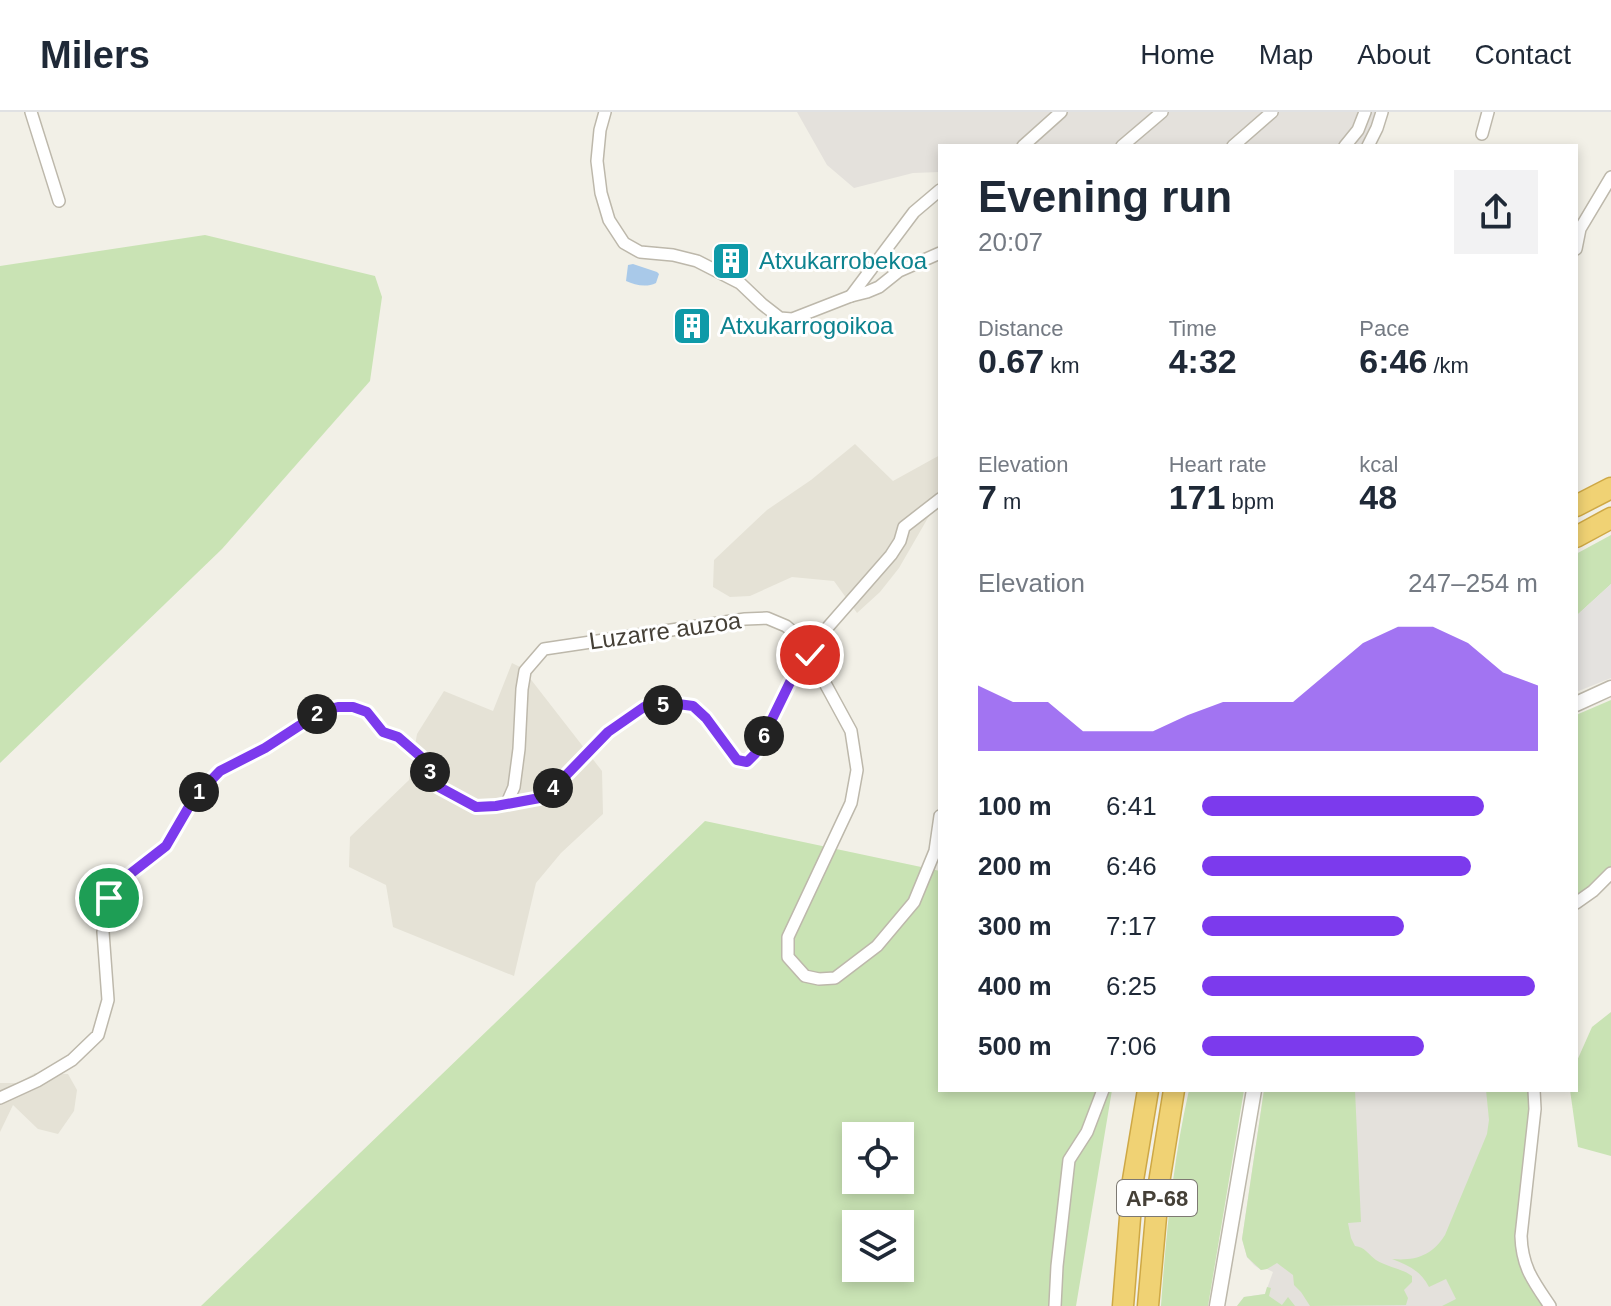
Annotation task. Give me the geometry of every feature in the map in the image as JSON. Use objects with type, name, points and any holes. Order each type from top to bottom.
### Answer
[{"type":"highway","points":[[1578,505],[1611,488]]},
{"type":"highway","points":[[1578,536],[1611,518]]},
{"type":"highway","name":"AP-68","points":[[1123,1306],[1133,1180],[1148,1092]]},
{"type":"highway","name":"AP-68","points":[[1148,1306],[1159,1183],[1174,1092]]},
{"type":"street","points":[[31,112],[59,201]]},
{"type":"street","points":[[605,112],[597,161],[601,193],[609,220],[624,243],[640,252],[697,261],[740,283],[780,318],[792,319],[867,292],[879,287],[899,271],[938,254]]},
{"type":"street","points":[[1025,144],[1061,112]]},
{"type":"street","points":[[1124,144],[1162,112]]},
{"type":"street","points":[[1235,144],[1272,112]]},
{"type":"street","points":[[1347,144],[1358,130],[1365,112]]},
{"type":"street","points":[[1369,144],[1382,112]]},
{"type":"street","points":[[1482,134],[1488,112]]},
{"type":"street","points":[[1578,239],[1580,229],[1611,177]]},
{"type":"street","points":[[851,296],[914,212],[938,192]]},
{"type":"street","points":[[0,1098],[72,1060],[98,1035],[108,1000],[103,932],[109,898],[130,874],[166,846],[194,798],[220,771],[265,748],[322,711],[338,707],[353,707],[367,712],[383,732],[398,737],[420,756],[439,787],[476,807],[545,797],[608,732],[644,707],[693,706],[706,718],[737,760],[747,762],[755,754],[796,670],[808,653],[891,555],[904,527],[938,501]]},
{"type":"street","name":"Luzarre auzoa","points":[[507,803],[514,787],[525,671],[544,649],[767,618],[786,626],[801,639],[851,731],[857,770],[851,803],[788,937],[788,957],[805,976],[835,978],[877,946],[914,902],[935,851],[938,830]]},
{"type":"street","points":[[1578,703],[1611,688]]},
{"type":"street","points":[[1578,902],[1611,873]]},
{"type":"street","points":[[1055,1306],[1069,1160],[1087,1132],[1102,1092]]},
{"type":"street","points":[[1217,1306],[1254,1092]]},
{"type":"street","points":[[1534,1092],[1521,1252],[1531,1277],[1550,1306]]},
{"type":"shaded area","points":[[797,112],[1377,112],[1363,144],[938,144],[938,172],[913,173],[854,188],[827,165]]},
{"type":"shaded area","points":[[855,444],[893,481],[938,456],[938,500],[899,568],[880,592],[857,613],[834,581],[792,577],[750,596],[730,597],[713,587],[714,560],[767,510],[811,480]]},
{"type":"shaded area","points":[[1611,584],[1611,678],[1578,691],[1578,614]]},
{"type":"shaded area","points":[[512,663],[522,668],[602,771],[603,814],[561,853],[536,883],[514,976],[393,927],[386,885],[349,867],[350,837],[409,780],[417,734],[444,691],[493,711]]},
{"type":"shaded area","points":[[35,1073],[68,1074],[77,1090],[74,1111],[58,1134],[38,1129],[13,1105],[0,1132],[0,1083],[18,1083]]},
{"type":"shaded area","points":[[1264,1092],[1534,1092],[1521,1252],[1550,1306],[1237,1306],[1244,1297],[1265,1294],[1273,1272],[1254,1265],[1247,1257],[1242,1239]]},
{"type":"green space","points":[[205,235],[375,276],[382,297],[370,381],[222,549],[0,763],[0,266]]},
{"type":"green space","points":[[1611,535],[1611,584],[1578,614],[1578,553]]},
{"type":"green space","points":[[1611,700],[1611,873],[1578,901],[1578,714]]},
{"type":"green space","points":[[705,821],[938,871],[938,1092],[1112,1092],[1076,1306],[201,1306]]},
{"type":"green space","points":[[1611,1012],[1611,1156],[1578,1147],[1570,1092],[1578,1092],[1578,1058],[1592,1027]]},
{"type":"green space","points":[[1189,1092],[1244,1092],[1208,1306],[1161,1306],[1179,1143]]},
{"type":"green space","points":[[1264,1092],[1355,1092],[1361,1222],[1348,1223],[1351,1238],[1355,1246],[1364,1249],[1376,1260],[1412,1276],[1412,1282],[1404,1290],[1408,1298],[1406,1305],[1310,1306],[1294,1285],[1293,1275],[1277,1263],[1261,1270],[1247,1257],[1242,1239]]},
{"type":"green space","points":[[1486,1092],[1534,1092],[1521,1252],[1550,1306],[1442,1306],[1456,1299],[1446,1279],[1429,1287],[1414,1269],[1392,1259],[1422,1256],[1445,1235],[1487,1134]]},
{"type":"green space","points":[[1267,1287],[1271,1288],[1269,1296],[1282,1305],[1288,1297],[1295,1306],[1237,1306],[1244,1297],[1265,1294]]},
{"type":"water","points":[[628,265],[657,272],[656,283],[641,285],[626,281]]},
{"type":"place","name":"Atxukarrobekoa","points":[[731,261]]},
{"type":"place","name":"Atxukarrogoikoa","points":[[692,326]]},
{"type":"route","points":[[109,898],[130,874],[166,846],[194,798],[220,771],[265,748],[322,711],[353,707],[367,712],[383,732],[398,737],[420,756],[439,787],[476,807],[496,806],[545,797],[608,732],[644,707],[693,706],[706,718],[737,760],[747,762],[755,754],[796,670],[810,655]]}]
